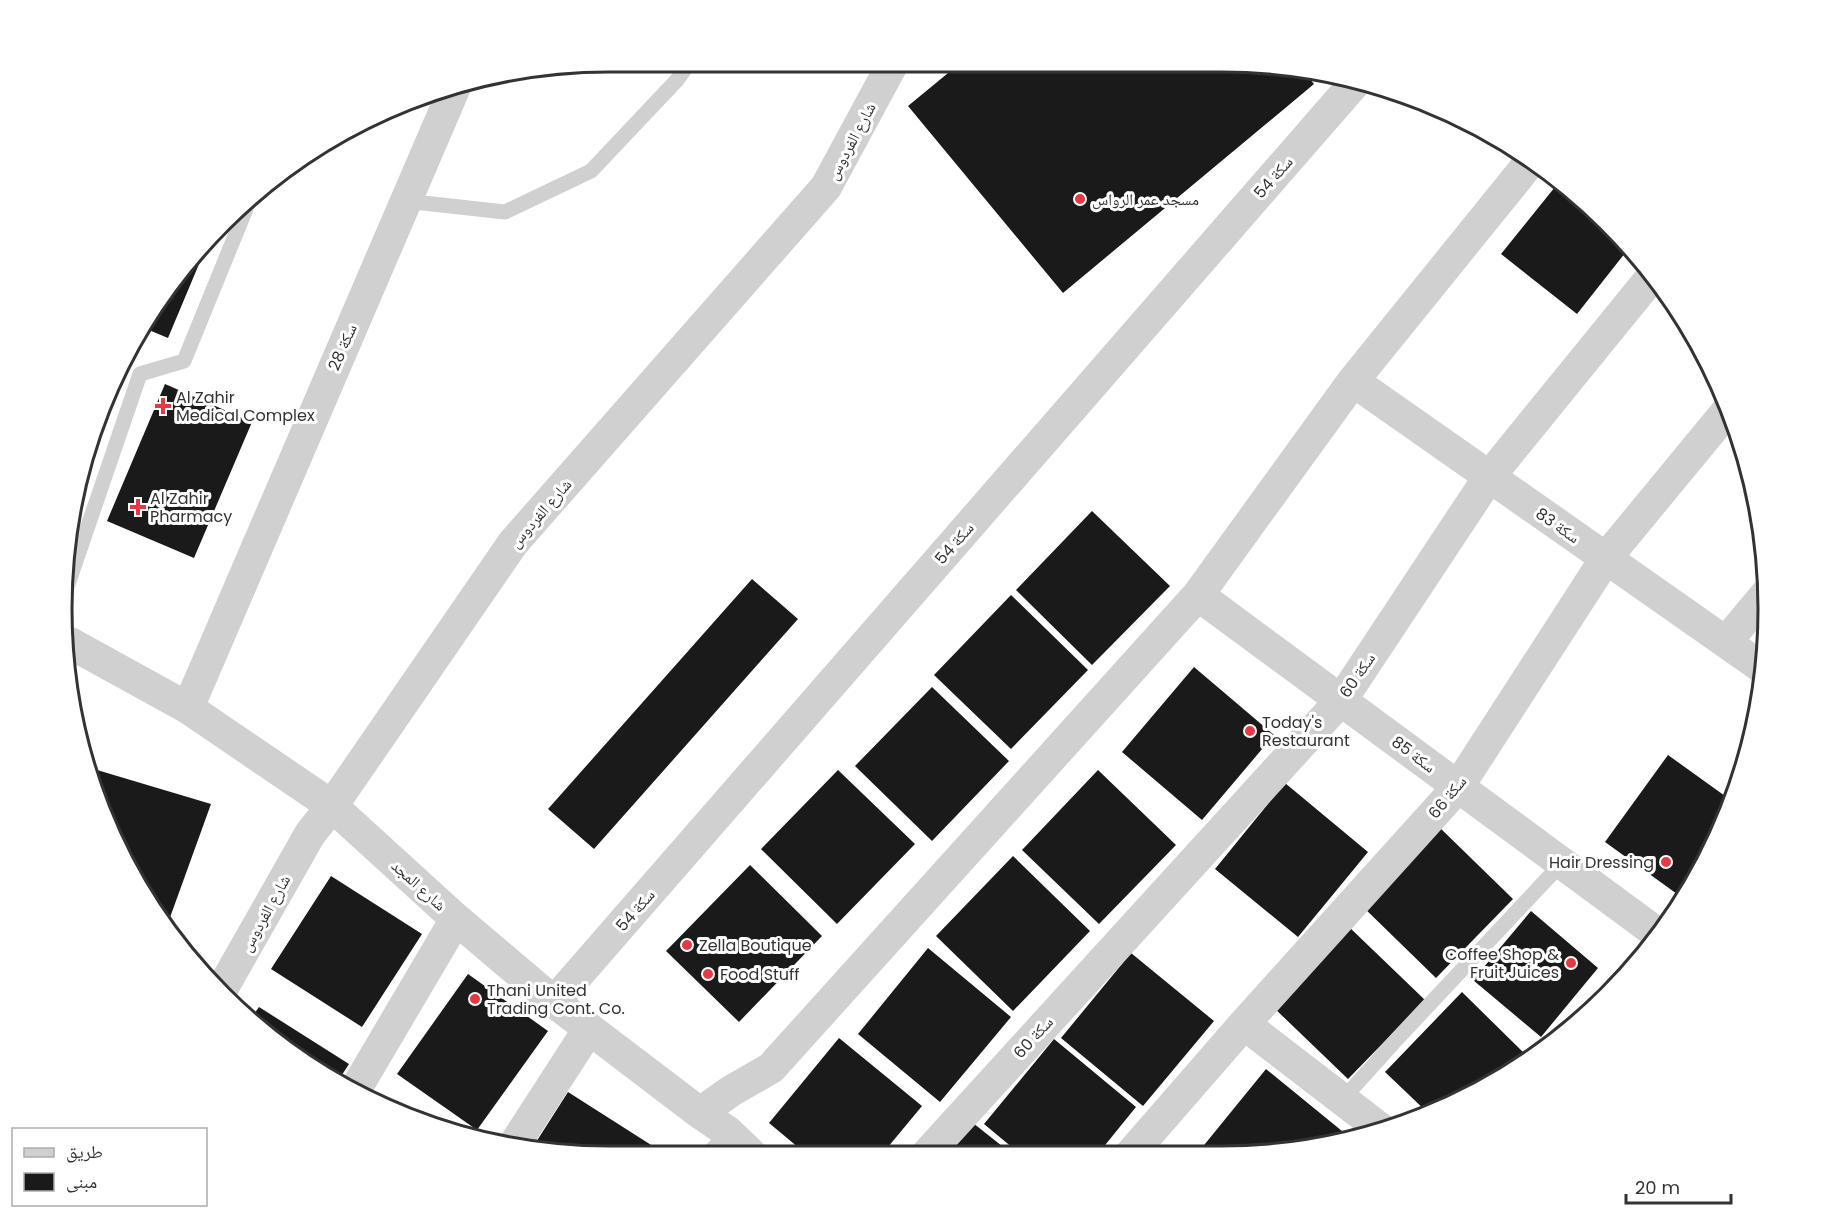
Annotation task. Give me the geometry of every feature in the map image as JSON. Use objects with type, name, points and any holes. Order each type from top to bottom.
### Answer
[{"type":"street","name":"شارع الفردوس","points":[[225,984],[310,834],[332,806],[513,543],[826,187],[888,72]]},
{"type":"street","name":"سكة 54","points":[[554,1002],[1351,88]]},
{"type":"street","name":"سكة 28","points":[[188,708],[451,96]]},
{"type":"street","points":[[699,1113],[771,1068],[1198,595],[1353,381],[1526,168]]},
{"type":"street","name":"سكة 60","points":[[934,1146],[1342,699],[1489,477],[1647,282]]},
{"type":"street","name":"سكة 83","points":[[1353,381],[1755,663]]},
{"type":"street","name":"سكة 66","points":[[1138,1146],[1244,1024],[1458,787],[1606,558],[1722,417]]},
{"type":"street","name":"سكة 85","points":[[1198,595],[1652,929]]},
{"type":"street","points":[[1726,642],[1758,604]]},
{"type":"street","name":"شارع المجد","points":[[73,645],[188,708],[332,806],[456,920],[554,1002],[699,1113],[729,1146]]},
{"type":"street","points":[[359,1084],[456,920]]},
{"type":"street","points":[[1244,1024],[1374,1124]]},
{"type":"street","points":[[518,1138],[589,1029]]},
{"type":"lane","points":[[405,201],[505,212],[591,171],[683,72]]},
{"type":"lane","points":[[74,569],[140,374],[184,361],[243,216]]},
{"type":"lane","points":[[1342,1100],[1562,863]]},
{"type":"building","name":"مسجد عمر الرواس","points":[[949,72],[1256,73],[1311,80],[1314,84],[1063,293],[908,106]]},
{"type":"building","points":[[1554,188],[1601,229],[1624,254],[1577,314],[1501,254]]},
{"type":"building","points":[[200,261],[168,338],[150,331]]},
{"type":"building","points":[[165,384],[252,422],[194,558],[107,521]]},
{"type":"building","points":[[1092,511],[1170,586],[1092,665],[1016,590]]},
{"type":"building","points":[[752,579],[798,619],[594,849],[548,809]]},
{"type":"building","points":[[1011,595],[1088,670],[1011,749],[934,675]]},
{"type":"building","points":[[1194,667],[1274,735],[1202,820],[1122,752]]},
{"type":"building","points":[[932,687],[1009,761],[932,841],[855,766]]},
{"type":"building","points":[[1668,755],[1725,796],[1703,847],[1676,893],[1605,842]]},
{"type":"building","points":[[96,770],[211,804],[170,917],[127,847]]},
{"type":"building","points":[[838,770],[915,844],[837,924],[761,849]]},
{"type":"building","points":[[1098,770],[1176,845],[1099,924],[1022,850]]},
{"type":"building","points":[[1285,783],[1368,852],[1298,937],[1215,869]]},
{"type":"building","points":[[1436,824],[1513,899],[1436,978],[1359,903]]},
{"type":"building","points":[[1013,856],[1090,931],[1013,1011],[936,936]]},
{"type":"building","points":[[750,865],[822,936],[739,1022],[666,951]]},
{"type":"building","points":[[331,876],[422,934],[362,1027],[271,969]]},
{"type":"building","points":[[1531,911],[1598,968],[1541,1037],[1473,980]]},
{"type":"building","points":[[1347,925],[1425,1000],[1348,1079],[1271,1005]]},
{"type":"building","points":[[928,948],[1011,1017],[940,1102],[858,1034]]},
{"type":"building","points":[[1131,953],[1214,1021],[1143,1106],[1061,1038]]},
{"type":"building","points":[[468,974],[548,1031],[477,1130],[397,1074]]},
{"type":"building","points":[[1462,992],[1523,1052],[1459,1091],[1422,1107],[1385,1072]]},
{"type":"building","points":[[259,1007],[349,1064],[342,1075],[282,1035],[255,1013]]},
{"type":"building","points":[[839,1038],[922,1106],[889,1146],[797,1146],[769,1123]]},
{"type":"building","points":[[1054,1039],[1136,1107],[1104,1146],[1010,1146],[984,1124]]},
{"type":"building","points":[[1266,1069],[1343,1132],[1256,1145],[1203,1146]]},
{"type":"building","points":[[568,1092],[653,1146],[574,1145],[537,1141]]},
{"type":"building","points":[[973,1123],[1002,1146],[954,1146]]},
{"type":"place","name":"مسجد عمر الرواس","points":[[1080,199]]},
{"type":"place","name":"Al Zahir Medical Complex","points":[[163,406]]},
{"type":"place","name":"Al Zahir Pharmacy","points":[[138,507]]},
{"type":"place","name":"Today's Restaurant","points":[[1250,731]]},
{"type":"place","name":"Hair Dressing","points":[[1666,862]]},
{"type":"place","name":"Zella Boutique","points":[[687,945]]},
{"type":"place","name":"Coffee Shop & Fruit Juices","points":[[1571,963]]},
{"type":"place","name":"Food Stuff","points":[[708,974]]},
{"type":"place","name":"Thani United Trading Cont. Co.","points":[[475,999]]}]
